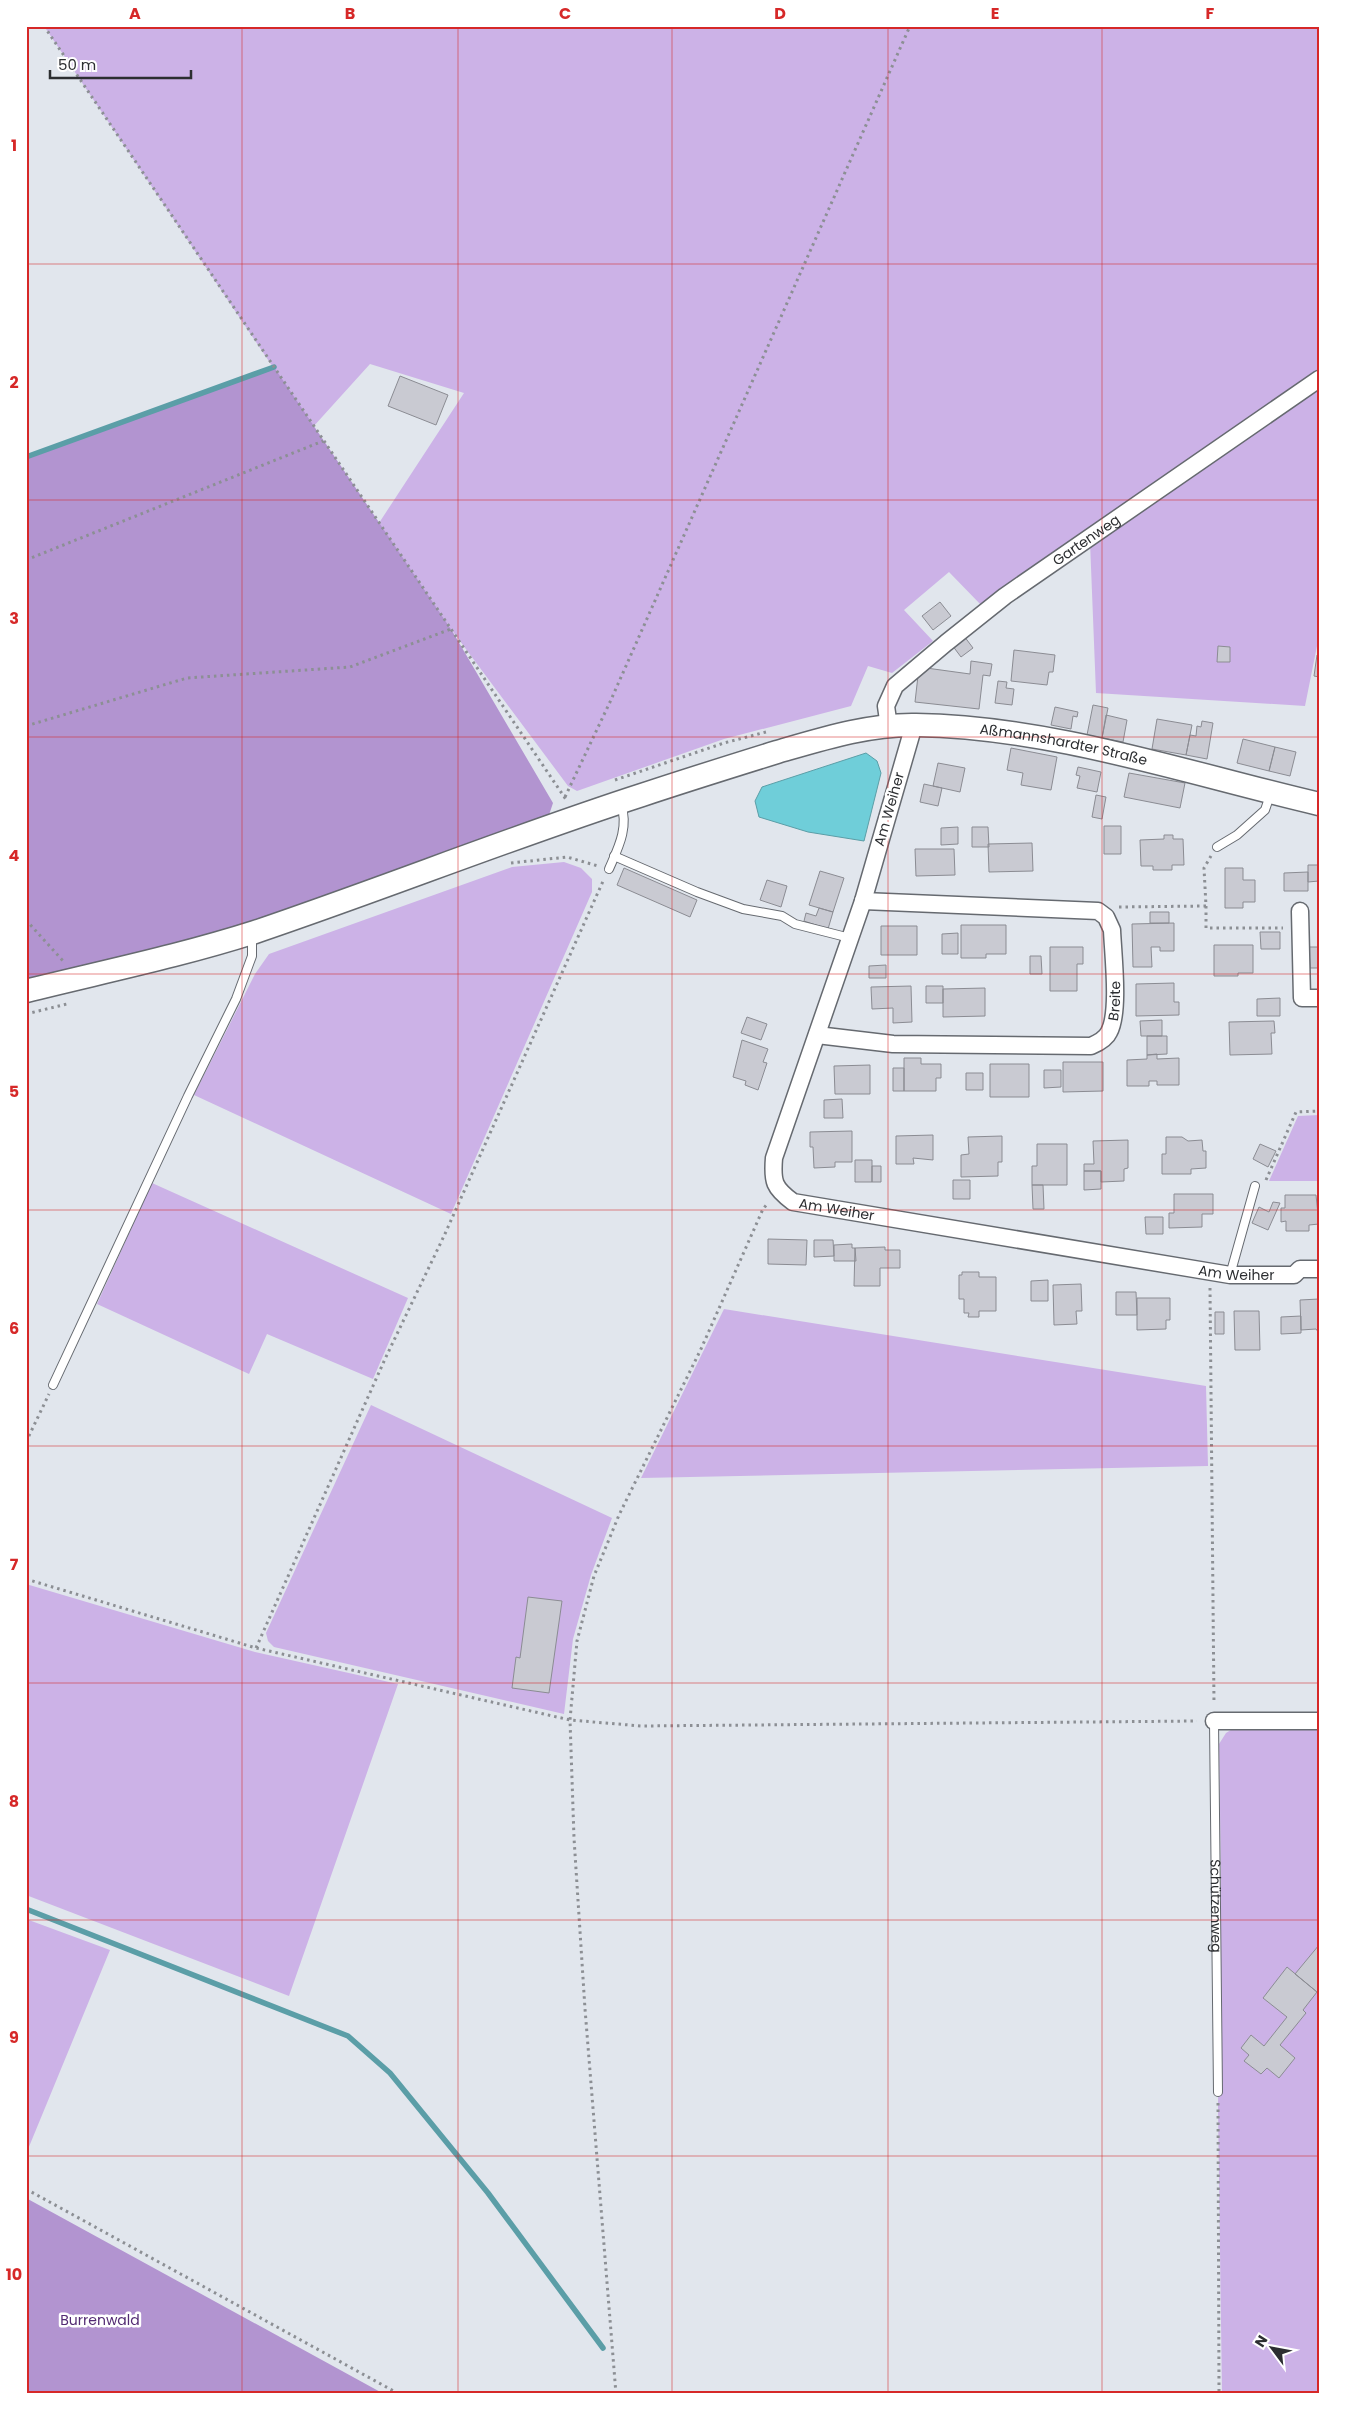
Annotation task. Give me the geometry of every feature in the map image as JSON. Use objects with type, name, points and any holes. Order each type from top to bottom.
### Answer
[{"type":"main road","name":"Aßmannshardter Straße","points":[[26,991],[252,932],[620,802],[846,733],[914,725],[969,728],[1022,735],[1175,768],[1319,804]]},
{"type":"street","name":"Gartenweg","points":[[889,727],[886,706],[895,686],[946,642],[1020,586],[1319,379]]},
{"type":"street","name":"Am Weiher","points":[[914,725],[863,901],[774,1158],[772,1176],[778,1191],[793,1202],[1230,1274],[1294,1275],[1300,1269],[1319,1269]]},
{"type":"street","points":[[863,901],[1093,909],[1106,916]]},
{"type":"street","points":[[1300,911],[1302,998],[1319,998]]},
{"type":"street","name":"Breite","points":[[816,1035],[893,1044],[1091,1046],[1109,1034],[1114,1019],[1112,930],[1106,916]]},
{"type":"street","points":[[1214,1721],[1319,1721]]},
{"type":"lane","points":[[1217,847],[1237,836],[1265,810],[1271,793]]},
{"type":"lane","points":[[608,869],[623,836],[623,811],[620,802]]},
{"type":"lane","points":[[614,856],[697,892],[743,909],[782,916],[795,924],[850,938]]},
{"type":"lane","points":[[53,1385],[188,1096],[236,999],[252,956],[252,932]]},
{"type":"lane","points":[[1230,1274],[1255,1186]]},
{"type":"lane","name":"Schützenweg","points":[[1214,1721],[1218,2092]]},
{"type":"path","points":[[44,26],[564,797],[573,818]]},
{"type":"path","points":[[564,797],[614,692],[910,26]]},
{"type":"path","points":[[26,560],[323,441]]},
{"type":"path","points":[[26,726],[187,678],[350,667],[451,629]]},
{"type":"path","points":[[1217,847],[1204,868],[1206,928],[1300,928]]},
{"type":"path","points":[[256,1648],[385,1359],[444,1236],[608,869]]},
{"type":"path","points":[[1106,916],[1118,907],[1206,906]]},
{"type":"path","points":[[26,920],[78,978]]},
{"type":"path","points":[[1255,1186],[1265,1182],[1296,1112],[1319,1111]]},
{"type":"path","points":[[616,2394],[585,2009],[570,1720],[577,1641],[594,1576],[619,1515],[701,1349],[763,1209],[778,1191]]},
{"type":"path","points":[[1210,1271],[1214,1721]]},
{"type":"path","points":[[26,1442],[53,1385]]},
{"type":"path","points":[[26,1579],[256,1648],[570,1720],[641,1726],[1182,1720]]},
{"type":"path","points":[[1218,2092],[1219,2394]]},
{"type":"path","points":[[26,2189],[399,2394]]},
{"type":"shaded area","points":[[44,26],[1319,26],[1319,374],[982,606],[949,572],[904,610],[933,641],[892,673],[868,666],[851,706],[724,739],[577,791],[568,786],[451,629],[379,523],[464,393],[370,364],[313,427]]},
{"type":"shaded area","points":[[1319,384],[1319,636],[1305,706],[1096,693],[1090,542]]},
{"type":"shaded area","points":[[564,862],[581,868],[592,879],[592,892],[451,1214],[194,1095],[255,974],[269,954],[512,867]]},
{"type":"shaded area","points":[[1319,1115],[1319,1181],[1269,1181],[1298,1116]]},
{"type":"shaded area","points":[[152,1183],[408,1298],[373,1379],[267,1334],[249,1374],[97,1304]]},
{"type":"shaded area","points":[[724,1309],[1206,1386],[1208,1466],[641,1478]]},
{"type":"shaded area","points":[[371,1405],[612,1518],[591,1575],[573,1639],[564,1714],[274,1647],[268,1641],[266,1633]]},
{"type":"shaded area","points":[[26,1584],[255,1652],[398,1684],[289,1996],[26,1895]]},
{"type":"shaded area","points":[[1319,1726],[1319,2394],[1222,2394],[1218,2107],[1221,1876],[1219,1744],[1226,1733],[1234,1728]]},
{"type":"shaded area","points":[[26,1919],[110,1950],[26,2154]]},
{"type":"green space","points":[[274,367],[451,629],[553,803],[549,815],[248,924],[26,983],[26,457]]},
{"type":"green space","name":"Burrenwald","points":[[26,2198],[384,2394],[26,2394]]},
{"type":"water","points":[[866,753],[877,761],[881,773],[864,841],[808,832],[759,817],[755,801],[762,787]]},
{"type":"building","points":[[400,376],[448,395],[436,425],[388,406]]},
{"type":"building","points":[[940,602],[951,616],[933,630],[922,616]]},
{"type":"building","points":[[964,636],[973,648],[961,657],[952,645]]},
{"type":"building","points":[[1218,646],[1230,647],[1230,662],[1217,662]]},
{"type":"building","points":[[1014,650],[1055,655],[1053,672],[1049,672],[1047,685],[1011,681]]},
{"type":"building","points":[[1317,655],[1319,655],[1319,677],[1314,676]]},
{"type":"building","points":[[971,661],[992,664],[990,676],[983,675],[979,709],[915,702],[919,667],[970,674]]},
{"type":"building","points":[[998,681],[1007,682],[1006,688],[1014,689],[1012,705],[995,703]]},
{"type":"building","points":[[1093,705],[1108,708],[1102,738],[1087,735]]},
{"type":"building","points":[[1055,707],[1078,712],[1077,717],[1073,716],[1071,729],[1051,725]]},
{"type":"building","points":[[1106,715],[1127,720],[1123,742],[1102,738]]},
{"type":"building","points":[[1157,719],[1192,725],[1186,755],[1152,749]]},
{"type":"building","points":[[1202,721],[1213,723],[1207,759],[1186,755],[1190,735],[1196,736],[1197,726],[1201,727]]},
{"type":"building","points":[[1243,739],[1275,747],[1269,771],[1237,763]]},
{"type":"building","points":[[1275,747],[1296,752],[1290,776],[1269,771]]},
{"type":"building","points":[[1011,748],[1057,757],[1051,790],[1021,785],[1023,773],[1007,770]]},
{"type":"building","points":[[938,763],[965,768],[960,792],[933,786]]},
{"type":"building","points":[[1078,767],[1101,772],[1097,792],[1077,788],[1080,776],[1076,775]]},
{"type":"building","points":[[1129,773],[1185,783],[1180,808],[1124,797]]},
{"type":"building","points":[[924,784],[942,788],[938,806],[920,802]]},
{"type":"building","points":[[1096,795],[1106,797],[1102,819],[1092,817]]},
{"type":"building","points":[[1104,826],[1121,826],[1121,854],[1104,854]]},
{"type":"building","points":[[958,827],[958,844],[941,845],[941,828]]},
{"type":"building","points":[[972,827],[988,827],[989,847],[972,847]]},
{"type":"building","points":[[1164,835],[1173,835],[1173,839],[1183,839],[1184,865],[1172,865],[1172,870],[1153,870],[1153,866],[1141,866],[1140,840],[1164,839]]},
{"type":"building","points":[[1032,843],[1033,871],[989,872],[988,844]]},
{"type":"building","points":[[915,849],[954,849],[955,875],[916,876]]},
{"type":"building","points":[[1308,865],[1319,865],[1319,881],[1308,882]]},
{"type":"building","points":[[624,868],[697,900],[690,917],[617,885]]},
{"type":"building","points":[[1225,868],[1243,868],[1243,880],[1255,880],[1255,902],[1243,902],[1243,908],[1225,908]]},
{"type":"building","points":[[820,871],[844,878],[833,912],[809,905]]},
{"type":"building","points":[[1308,872],[1308,891],[1284,891],[1284,873]]},
{"type":"building","points":[[767,880],[787,886],[781,907],[760,900]]},
{"type":"building","points":[[819,908],[833,912],[828,929],[804,921],[806,913],[816,916]]},
{"type":"building","points":[[1150,912],[1169,912],[1169,923],[1150,923]]},
{"type":"building","points":[[1174,923],[1174,951],[1160,951],[1160,947],[1151,947],[1152,967],[1133,967],[1132,924]]},
{"type":"building","points":[[961,925],[1006,925],[1006,954],[986,954],[986,958],[961,958]]},
{"type":"building","points":[[881,926],[917,926],[917,955],[881,955]]},
{"type":"building","points":[[1260,932],[1280,932],[1280,949],[1261,949]]},
{"type":"building","points":[[958,933],[958,954],[942,954],[942,934]]},
{"type":"building","points":[[1214,945],[1253,945],[1253,973],[1238,973],[1238,976],[1214,976]]},
{"type":"building","points":[[1050,947],[1083,947],[1083,964],[1077,964],[1077,991],[1050,991]]},
{"type":"building","points":[[1309,947],[1319,947],[1319,968],[1310,968]]},
{"type":"building","points":[[1030,956],[1041,956],[1042,974],[1030,974]]},
{"type":"building","points":[[886,965],[886,978],[869,978],[869,966]]},
{"type":"building","points":[[1174,983],[1174,1002],[1179,1002],[1179,1015],[1136,1016],[1136,984]]},
{"type":"building","points":[[911,986],[912,1022],[893,1023],[893,1008],[872,1009],[871,987]]},
{"type":"building","points":[[926,986],[943,986],[943,1003],[926,1003]]},
{"type":"building","points":[[985,988],[985,1016],[943,1017],[943,989]]},
{"type":"building","points":[[1280,998],[1280,1016],[1257,1016],[1257,999]]},
{"type":"building","points":[[747,1017],[767,1024],[761,1040],[741,1033]]},
{"type":"building","points":[[1162,1020],[1162,1036],[1141,1036],[1140,1021]]},
{"type":"building","points":[[1274,1021],[1275,1033],[1271,1033],[1272,1054],[1230,1055],[1229,1022]]},
{"type":"building","points":[[1147,1036],[1167,1036],[1167,1054],[1147,1055]]},
{"type":"building","points":[[742,1040],[768,1049],[763,1062],[767,1063],[758,1090],[745,1085],[746,1081],[733,1077]]},
{"type":"building","points":[[1157,1054],[1157,1059],[1179,1058],[1179,1085],[1157,1085],[1157,1081],[1149,1081],[1149,1086],[1127,1086],[1127,1060],[1147,1059],[1147,1055]]},
{"type":"building","points":[[904,1058],[921,1058],[921,1064],[941,1064],[941,1078],[936,1078],[936,1091],[904,1091]]},
{"type":"building","points":[[1063,1062],[1103,1062],[1103,1091],[1063,1092]]},
{"type":"building","points":[[990,1064],[1029,1064],[1029,1097],[990,1097]]},
{"type":"building","points":[[870,1065],[870,1094],[835,1094],[834,1066]]},
{"type":"building","points":[[893,1068],[904,1068],[904,1091],[893,1091]]},
{"type":"building","points":[[1044,1070],[1061,1070],[1061,1087],[1044,1088]]},
{"type":"building","points":[[966,1073],[983,1073],[983,1090],[966,1090]]},
{"type":"building","points":[[842,1099],[843,1118],[824,1118],[824,1100]]},
{"type":"building","points":[[852,1131],[852,1162],[835,1162],[835,1167],[814,1168],[813,1147],[810,1147],[810,1132]]},
{"type":"building","points":[[933,1135],[933,1160],[913,1158],[914,1164],[896,1164],[896,1136]]},
{"type":"building","points":[[1002,1136],[1002,1162],[998,1162],[998,1176],[961,1177],[961,1155],[969,1154],[968,1137]]},
{"type":"building","points":[[1166,1137],[1182,1137],[1188,1141],[1202,1140],[1203,1151],[1206,1151],[1206,1168],[1191,1169],[1191,1174],[1162,1174],[1162,1154],[1166,1154]]},
{"type":"building","points":[[1128,1140],[1128,1168],[1124,1169],[1124,1181],[1101,1182],[1101,1171],[1084,1171],[1084,1164],[1094,1164],[1093,1141]]},
{"type":"building","points":[[1037,1144],[1067,1144],[1067,1185],[1032,1185],[1032,1166],[1037,1166]]},
{"type":"building","points":[[1260,1144],[1276,1151],[1268,1167],[1253,1159]]},
{"type":"building","points":[[855,1160],[872,1160],[872,1182],[855,1182]]},
{"type":"building","points":[[872,1166],[881,1166],[881,1182],[872,1182]]},
{"type":"building","points":[[1084,1171],[1101,1171],[1101,1189],[1084,1190]]},
{"type":"building","points":[[953,1180],[970,1180],[970,1199],[953,1199]]},
{"type":"building","points":[[1032,1185],[1043,1185],[1044,1209],[1033,1209]]},
{"type":"building","points":[[1174,1194],[1213,1194],[1213,1214],[1202,1214],[1202,1227],[1169,1228],[1169,1213],[1174,1213]]},
{"type":"building","points":[[1285,1195],[1316,1195],[1319,1224],[1309,1225],[1309,1231],[1286,1231],[1286,1221],[1281,1222],[1281,1208],[1285,1208]]},
{"type":"building","points":[[1273,1202],[1280,1203],[1268,1230],[1252,1223],[1259,1207],[1269,1212]]},
{"type":"building","points":[[1145,1217],[1163,1217],[1163,1234],[1146,1234]]},
{"type":"building","points":[[768,1239],[807,1240],[806,1265],[768,1264]]},
{"type":"building","points":[[814,1240],[833,1240],[834,1256],[814,1257]]},
{"type":"building","points":[[852,1244],[852,1248],[855,1248],[856,1261],[834,1261],[834,1245]]},
{"type":"building","points":[[885,1247],[885,1250],[900,1250],[900,1268],[880,1268],[880,1286],[854,1286],[855,1248]]},
{"type":"building","points":[[962,1272],[979,1272],[979,1277],[996,1277],[996,1311],[979,1311],[979,1317],[968,1317],[969,1313],[964,1313],[964,1299],[959,1299],[959,1275],[962,1275]]},
{"type":"building","points":[[1048,1280],[1048,1301],[1031,1301],[1031,1281]]},
{"type":"building","points":[[1081,1284],[1082,1311],[1076,1311],[1077,1324],[1054,1325],[1053,1285]]},
{"type":"building","points":[[1116,1292],[1136,1292],[1137,1315],[1116,1315]]},
{"type":"building","points":[[1137,1298],[1170,1298],[1170,1320],[1166,1320],[1166,1329],[1137,1330]]},
{"type":"building","points":[[1319,1299],[1319,1333],[1316,1329],[1301,1330],[1300,1300]]},
{"type":"building","points":[[1234,1311],[1259,1311],[1260,1350],[1235,1350]]},
{"type":"building","points":[[1215,1312],[1224,1312],[1224,1334],[1215,1334]]},
{"type":"building","points":[[1301,1316],[1301,1333],[1281,1334],[1281,1317]]},
{"type":"building","points":[[528,1597],[562,1601],[549,1693],[512,1688],[516,1657],[520,1658]]},
{"type":"building","points":[[1319,1945],[1319,1990],[1317,1992],[1295,1974]]},
{"type":"building","points":[[1287,1967],[1317,1992],[1303,2010],[1306,2013],[1280,2045],[1295,2058],[1279,2078],[1267,2068],[1261,2074],[1244,2061],[1249,2055],[1241,2048],[1251,2035],[1264,2046],[1287,2017],[1263,1998]]},
{"type":"waterway","points":[[26,457],[274,367]]},
{"type":"waterway","points":[[26,1909],[348,2036],[390,2073],[488,2193],[603,2348]]}]
